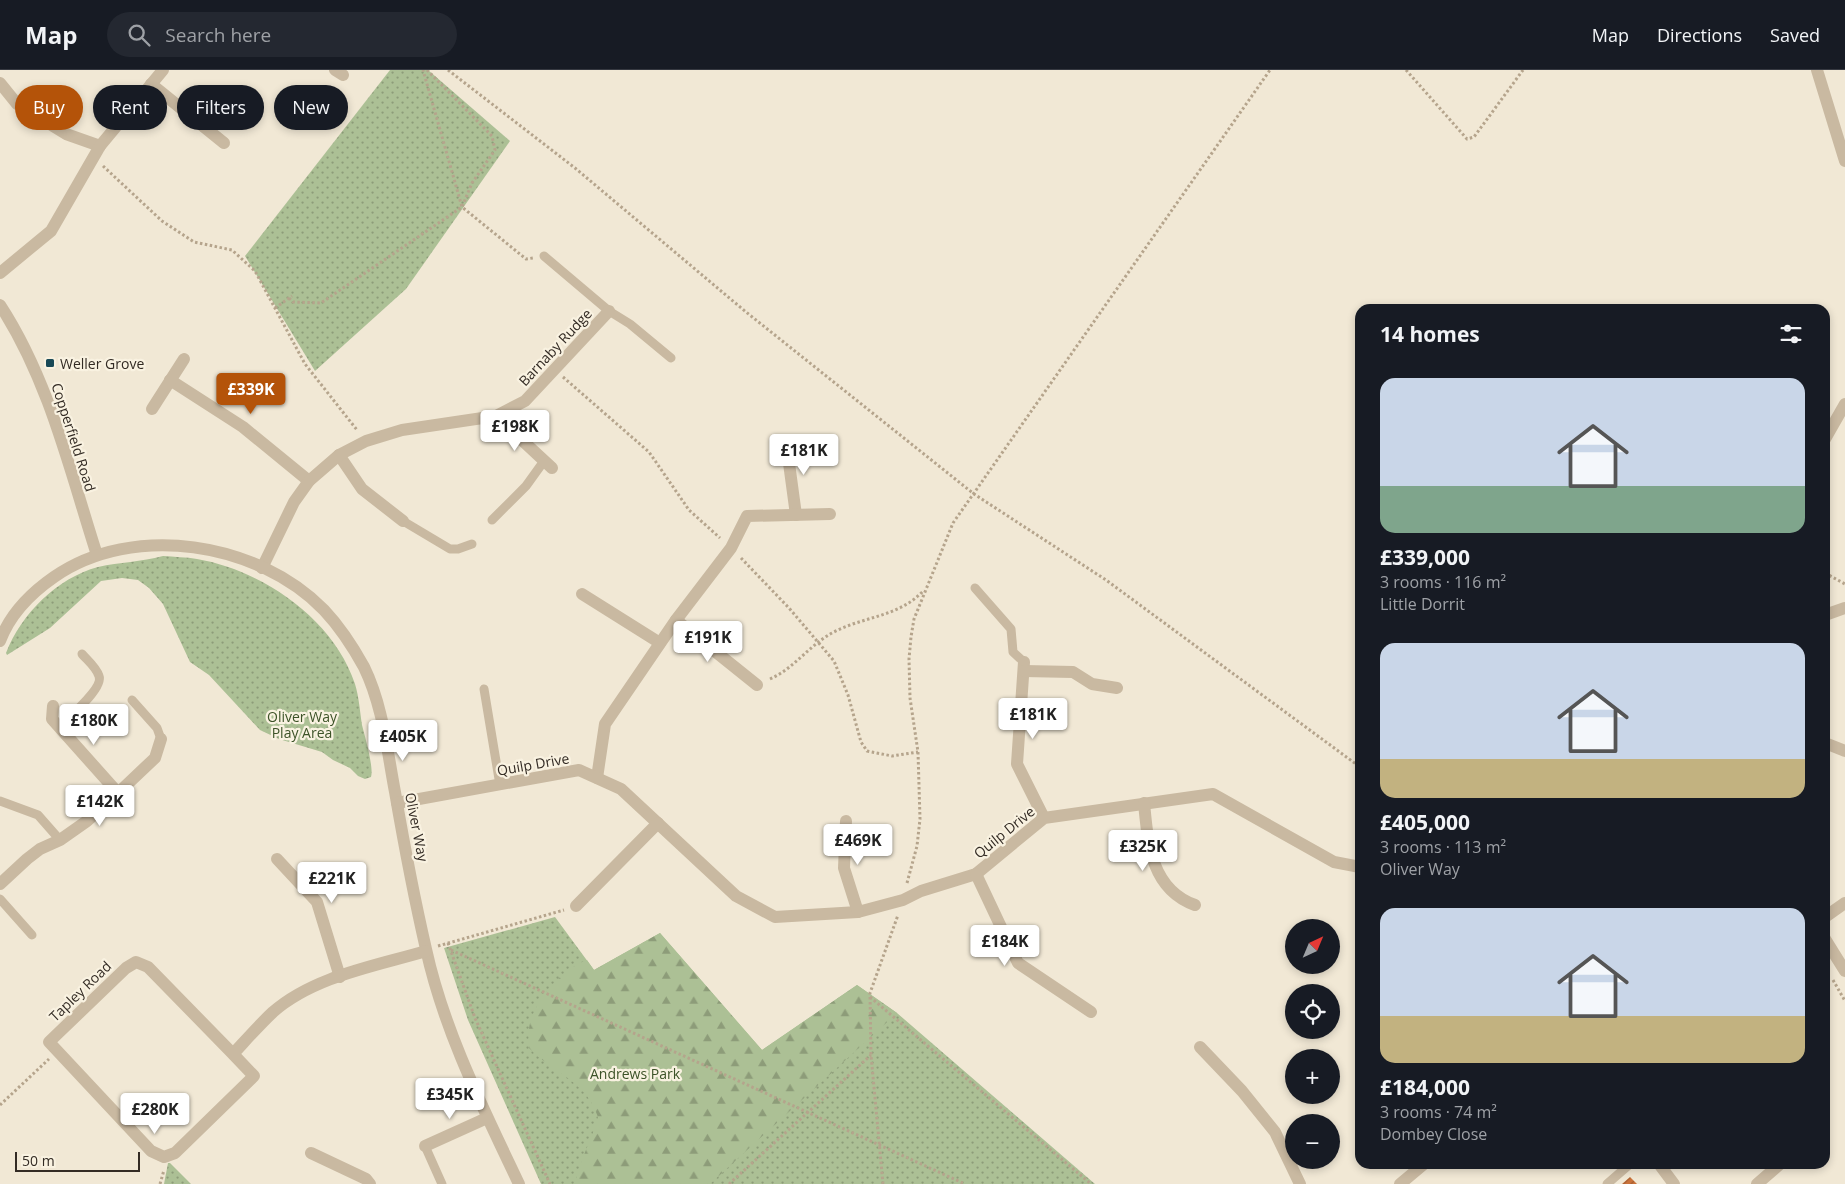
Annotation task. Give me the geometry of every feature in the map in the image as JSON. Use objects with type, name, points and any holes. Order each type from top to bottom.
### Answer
[{"type":"street","points":[[0,273],[51,231],[100,146],[163,70]]},
{"type":"street","points":[[1818,70],[1845,161]]},
{"type":"street","points":[[0,83],[17,104],[66,134],[100,146]]},
{"type":"street","points":[[151,84],[224,143]]},
{"type":"street","name":"Copperfield Road","points":[[0,305],[20,337],[46,398],[96,555]]},
{"type":"street","name":"Barnaby Rudge","points":[[262,568],[294,502],[308,481],[339,455],[366,441],[402,430],[496,416],[525,401],[556,370],[609,311]]},
{"type":"street","points":[[152,408],[184,359]]},
{"type":"street","points":[[170,380],[243,427],[308,481]]},
{"type":"street","points":[[1830,430],[1845,404]]},
{"type":"street","points":[[496,416],[548,464]]},
{"type":"street","points":[[786,441],[796,515]]},
{"type":"street","points":[[339,455],[362,489],[403,521]]},
{"type":"street","points":[[597,778],[604,724],[676,620],[731,548],[747,516],[830,514]]},
{"type":"street","name":"Oliver Way","points":[[0,641],[20,606],[44,584],[68,568],[96,555],[164,544],[195,547],[235,557],[262,568],[293,586],[323,609],[346,637],[364,668],[380,708],[426,951],[444,1017],[487,1118],[519,1184]]},
{"type":"street","points":[[582,594],[660,643]]},
{"type":"street","points":[[1830,613],[1845,608]]},
{"type":"street","points":[[676,620],[757,685]]},
{"type":"street","points":[[1044,818],[1017,764],[1024,667],[1072,672],[1092,684],[1117,688]]},
{"type":"street","points":[[53,706],[52,719],[118,793]]},
{"type":"street","points":[[0,884],[40,849],[60,840],[87,821],[154,758],[161,740]]},
{"type":"street","points":[[1830,745],[1845,751]]},
{"type":"street","name":"Quilp Drive","points":[[397,803],[579,770],[621,789],[736,896],[775,917],[858,912],[902,900],[920,891],[976,874],[1044,818],[1213,794],[1334,862],[1355,867]]},
{"type":"street","points":[[1144,803],[1152,858],[1159,875],[1170,890],[1186,901],[1196,904]]},
{"type":"street","points":[[846,821],[844,868],[858,912]]},
{"type":"street","points":[[576,906],[658,823]]},
{"type":"street","points":[[277,859],[317,902],[340,976]]},
{"type":"street","points":[[976,874],[1018,963],[1092,1012]]},
{"type":"street","points":[[1830,914],[1845,904]]},
{"type":"street","points":[[1830,946],[1845,971]]},
{"type":"street","points":[[233,1054],[274,1011],[303,992],[340,976],[426,951]]},
{"type":"street","name":"Tapley Road","points":[[136,962],[148,967],[233,1054],[254,1076],[175,1153],[164,1157],[151,1151],[49,1042],[126,968],[136,962]]},
{"type":"street","points":[[1200,1047],[1242,1091],[1275,1132],[1300,1184]]},
{"type":"street","points":[[425,1146],[487,1118]]},
{"type":"street","points":[[311,1153],[366,1180],[370,1184]]},
{"type":"street","points":[[1400,1184],[1418,1169]]},
{"type":"street","points":[[1663,1169],[1674,1184]]},
{"type":"street","points":[[1757,1184],[1774,1169]]},
{"type":"lane","name":"Barnaby Rudge","points":[[544,256],[609,311],[630,324],[671,358]]},
{"type":"lane","points":[[492,520],[548,464]]},
{"type":"lane","points":[[403,521],[450,549],[472,544]]},
{"type":"lane","points":[[975,588],[995,612],[1008,622],[1011,629],[1013,652],[1024,667]]},
{"type":"lane","points":[[58,727],[93,693],[100,683],[100,677],[96,670],[82,654]]},
{"type":"lane","points":[[484,689],[500,785]]},
{"type":"lane","points":[[132,700],[157,728],[161,740]]},
{"type":"lane","points":[[0,801],[38,815],[60,840]]},
{"type":"lane","points":[[0,899],[32,935]]},
{"type":"lane","points":[[425,1146],[442,1184]]},
{"type":"lane","points":[[1607,1184],[1624,1169]]},
{"type":"path","points":[[425,70],[462,207],[526,259],[544,256]]},
{"type":"path","points":[[275,308],[291,297],[292,302],[320,303],[462,207],[472,183],[495,150],[492,136],[425,70]]},
{"type":"path","points":[[448,70],[575,168],[746,312],[974,494],[1106,580],[1355,763]]},
{"type":"path","points":[[883,1184],[871,1055],[870,997],[902,900],[917,846],[920,819],[918,752],[910,698],[909,658],[914,619],[953,523],[1270,70]]},
{"type":"path","points":[[1406,70],[1467,139],[1474,136],[1523,70]]},
{"type":"path","points":[[93,158],[112,172],[162,221],[194,242],[232,250],[255,271],[305,364],[366,441]]},
{"type":"path","points":[[556,370],[649,452],[689,510],[731,548],[789,608],[834,661],[848,695],[861,742],[867,751],[892,756],[918,752]]},
{"type":"path","points":[[1830,576],[1845,584]]},
{"type":"path","points":[[757,685],[780,675],[816,642],[850,624],[891,613],[916,600],[926,588]]},
{"type":"path","points":[[426,951],[448,942],[576,906]]},
{"type":"path","points":[[448,942],[476,1018],[550,1184]]},
{"type":"path","points":[[451,950],[880,1147],[965,1184]]},
{"type":"path","points":[[1832,977],[1845,1001]]},
{"type":"path","points":[[870,997],[1091,1184]]},
{"type":"path","points":[[0,1105],[57,1051]]},
{"type":"path","points":[[729,1184],[871,1055]]},
{"type":"green space","points":[[390,70],[428,70],[510,141],[406,289],[315,371],[245,256],[343,130],[348,130],[348,124]]},
{"type":"green space","name":"Oliver Way Play Area","points":[[163,556],[197,559],[222,565],[246,574],[270,586],[313,619],[331,639],[345,660],[355,684],[370,760],[371,777],[365,779],[322,752],[279,739],[260,730],[209,675],[190,662],[163,604],[149,588],[138,580],[122,578],[101,581],[50,628],[7,655],[6,653],[13,639],[31,612],[42,600],[68,580],[98,567]]},
{"type":"green space","name":"Andrews Park","points":[[555,917],[594,970],[660,933],[762,1050],[857,985],[897,1013],[1095,1184],[541,1184],[468,1020],[444,948]]},
{"type":"green space","points":[[660,933],[762,1050],[857,985],[897,1013],[710,1184],[575,1184],[579,1167],[598,1117],[581,1089],[543,1061],[529,1048],[531,1019],[542,997],[568,970],[587,960],[594,970]]},
{"type":"green space","points":[[168,1163],[170,1163],[191,1184],[164,1184]]},
{"type":"building","points":[[1630,1177],[1637,1184],[1622,1184]]},
{"type":"place","name":"Weller Grove","points":[[50,363]]}]
